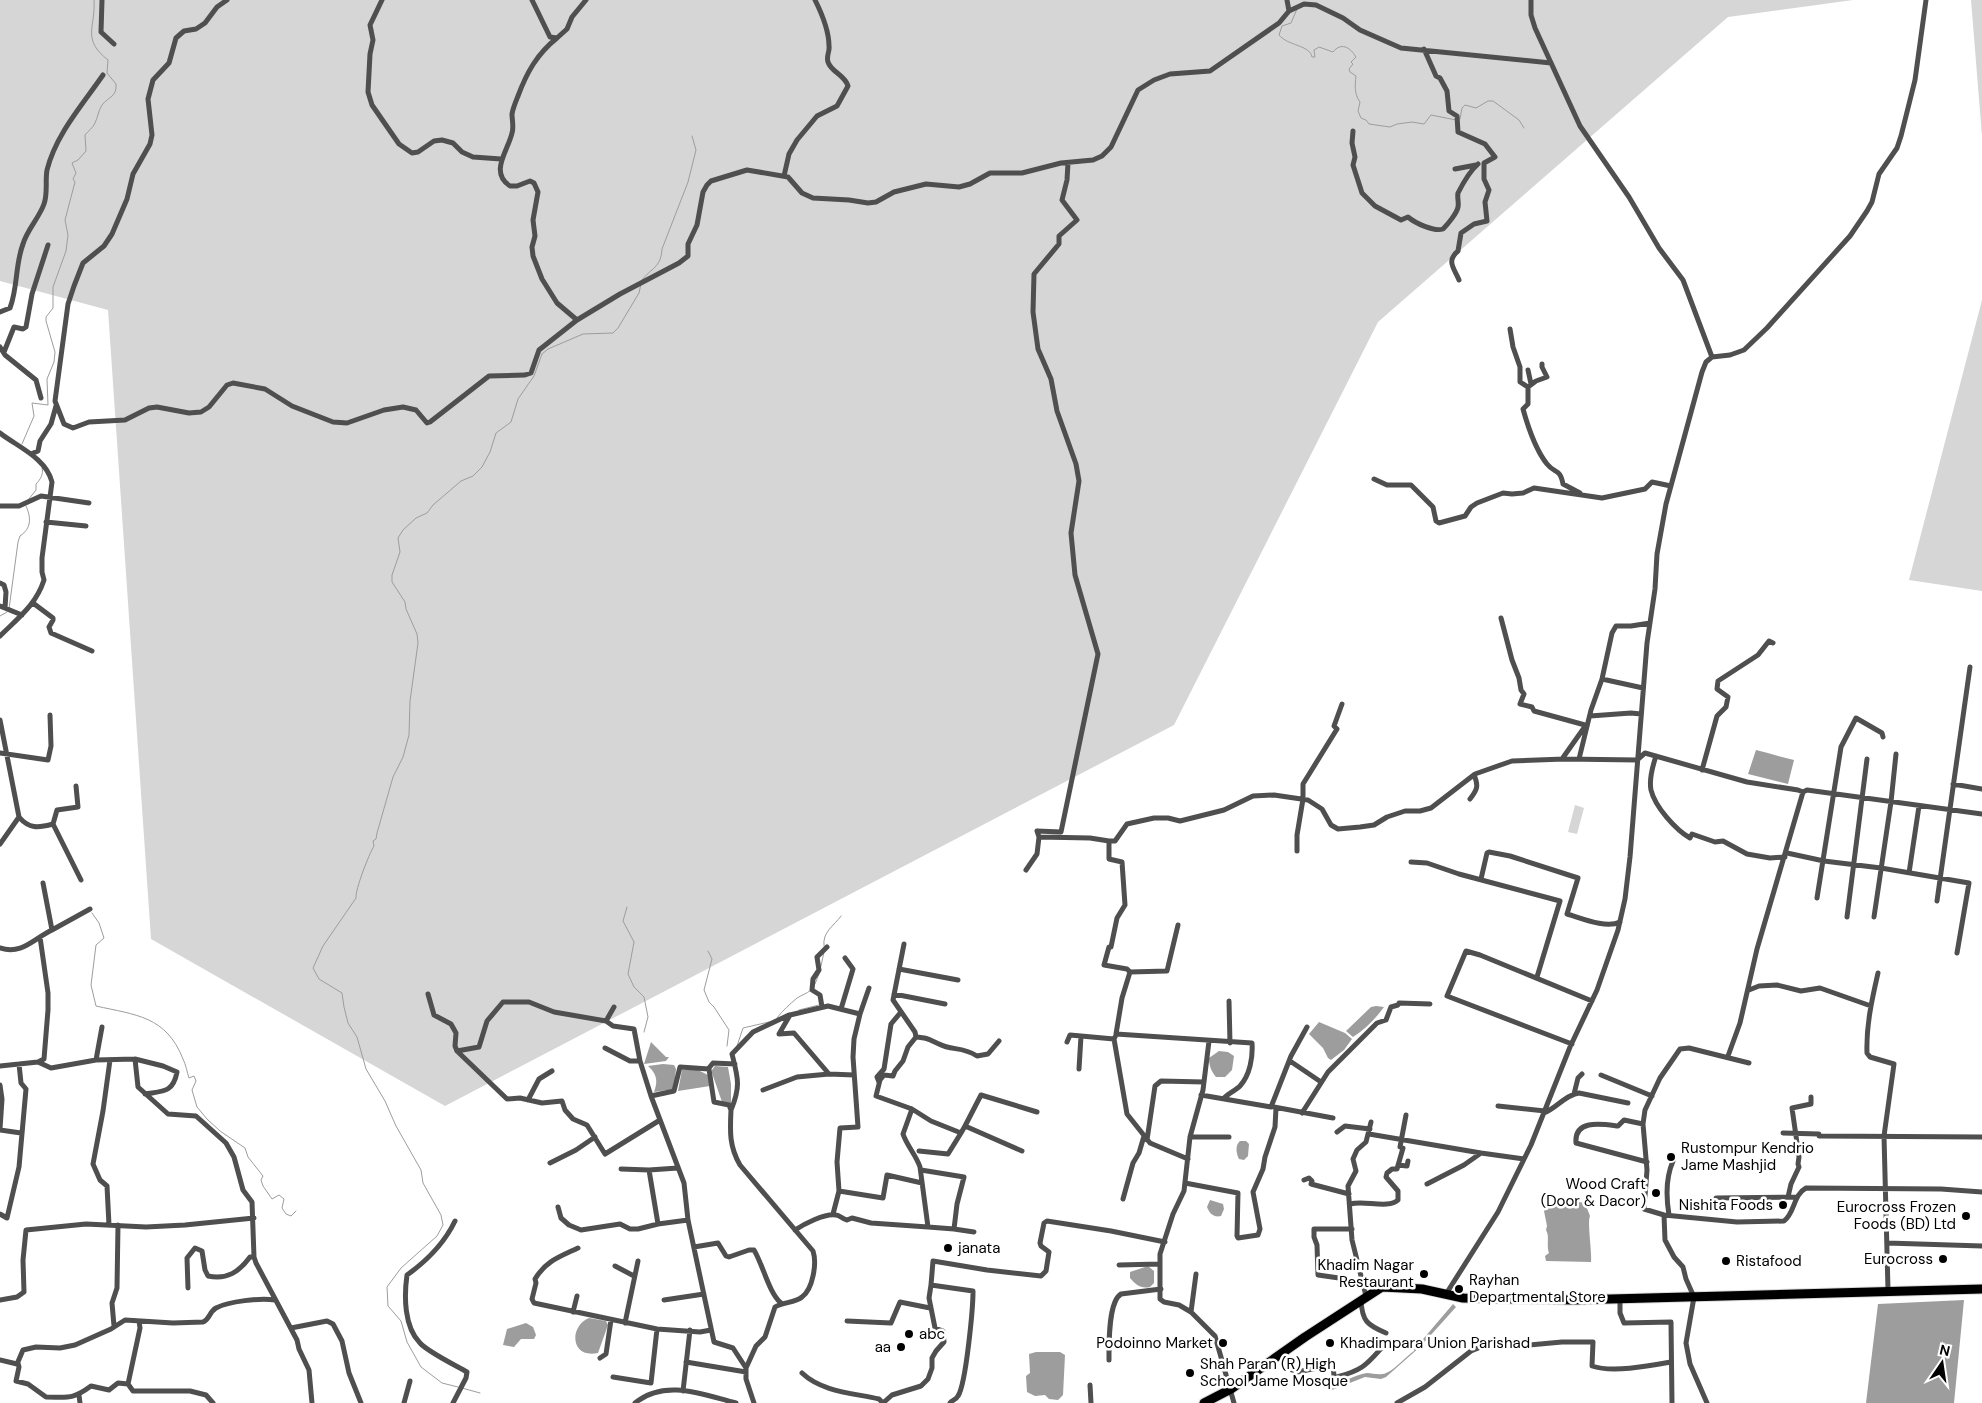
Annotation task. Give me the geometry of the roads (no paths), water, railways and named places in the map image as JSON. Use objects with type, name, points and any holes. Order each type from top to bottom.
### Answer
[{"type":"highway","points":[[1204,1403],[1231,1389],[1363,1298],[1382,1287],[1422,1289],[1463,1298],[1573,1300],[1982,1288]]},
{"type":"street","points":[[102,0],[101,32],[114,44]]},
{"type":"street","points":[[31,454],[38,451],[40,441],[51,424],[56,406],[68,304],[74,286],[83,263],[104,246],[112,234],[127,199],[133,174],[150,144],[152,135],[148,99],[153,80],[169,63],[176,38],[184,32],[196,29],[205,23],[217,6],[227,0]]},
{"type":"street","points":[[382,0],[370,25],[373,40],[370,54],[368,92],[372,105],[399,144],[412,153],[418,152],[434,141],[442,140],[453,143],[462,152],[473,157],[501,159]]},
{"type":"street","points":[[532,0],[550,37],[557,38]]},
{"type":"street","points":[[574,319],[558,302],[542,279],[533,256],[532,247],[535,236],[533,220],[538,192],[537,187],[530,181],[517,186],[510,186],[506,183],[500,169],[501,159],[512,133],[512,116],[523,83],[539,55],[566,29],[572,17],[586,0]]},
{"type":"street","points":[[784,176],[789,154],[797,140],[817,116],[838,106],[848,86],[847,81],[831,68],[828,62],[828,38],[823,17],[815,0]]},
{"type":"street","points":[[1287,0],[1289,11]]},
{"type":"street","points":[[1530,0],[1533,22],[1580,126],[1629,197],[1659,248],[1683,280],[1712,356]]},
{"type":"street","points":[[1448,1295],[1498,1212],[1524,1159],[1609,960],[1620,922],[1630,857],[1643,688],[1655,589],[1657,554],[1671,486],[1702,372],[1706,362],[1712,356],[1730,355],[1744,350],[1767,328],[1850,236],[1869,207],[1879,174],[1897,148],[1901,136],[1915,80],[1926,0]]},
{"type":"street","points":[[56,406],[64,424],[73,428],[89,422],[125,420],[149,408],[189,413],[201,412],[209,407],[227,385],[233,383],[265,389],[292,406],[333,422],[347,423],[384,410],[403,407],[416,410],[426,423],[430,422],[489,376],[525,375],[531,373],[539,350],[574,319],[679,263],[688,256],[688,244],[697,225],[703,192],[711,180],[747,170],[784,176],[792,180],[802,193],[809,196],[868,204],[876,202],[894,192],[926,184],[959,187],[970,184],[990,173],[1022,173],[1068,163],[1093,160],[1106,153],[1118,134],[1138,90],[1170,74],[1210,72],[1269,31],[1289,11],[1304,4],[1316,5],[1343,18],[1360,30],[1401,48],[1498,56],[1528,62],[1551,63]]},
{"type":"street","points":[[1353,131],[1352,142],[1356,157],[1352,165],[1362,193],[1376,206],[1402,220],[1408,217],[1433,230],[1443,229],[1448,220],[1456,214],[1459,204],[1458,194],[1469,172],[1495,157],[1485,144],[1458,132],[1457,116],[1449,111],[1447,91],[1440,78],[1436,76],[1424,49]]},
{"type":"street","points":[[0,312],[10,308],[16,293],[19,256],[23,243],[44,204],[47,189],[47,171],[57,141],[103,75]]},
{"type":"street","points":[[1026,870],[1037,854],[1037,831],[1061,832],[1098,654],[1075,575],[1071,533],[1079,482],[1076,464],[1057,411],[1051,379],[1038,349],[1033,312],[1034,274],[1059,244],[1059,236],[1077,220],[1062,200],[1068,174],[1068,163]]},
{"type":"street","points":[[1455,169],[1481,164]]},
{"type":"street","points":[[1459,280],[1450,264],[1458,251],[1461,233],[1474,224],[1487,221],[1485,202],[1489,190],[1484,179],[1481,164]]},
{"type":"street","points":[[4,352],[14,327],[23,329],[26,327],[32,294],[48,244]]},
{"type":"street","points":[[1510,329],[1513,347],[1520,367],[1520,382],[1530,386]]},
{"type":"street","points":[[0,346],[20,369],[36,380],[41,398]]},
{"type":"street","points":[[1530,386],[1548,376],[1542,364]]},
{"type":"street","points":[[1528,370],[1530,386],[1528,404],[1523,409],[1535,442],[1543,457],[1547,463],[1558,471],[1562,484],[1561,488],[1557,491]]},
{"type":"street","points":[[0,433],[31,454],[49,473],[52,482],[46,522],[42,572],[44,580],[33,603],[0,636]]},
{"type":"street","points":[[1374,479],[1387,485],[1411,485],[1433,507],[1436,521],[1439,523],[1465,516],[1471,507],[1477,503],[1503,493],[1523,493],[1534,488],[1602,498],[1645,489],[1654,482],[1671,486]]},
{"type":"street","points":[[1562,484],[1585,496]]},
{"type":"street","points":[[0,506],[19,506],[41,496],[89,503]]},
{"type":"street","points":[[46,522],[86,526]]},
{"type":"street","points":[[0,583],[4,584],[6,592],[5,608],[22,615]]},
{"type":"street","points":[[33,603],[52,618],[53,620],[49,627],[51,633],[92,651]]},
{"type":"street","points":[[1501,618],[1512,660],[1520,678],[1521,690],[1524,694],[1520,704],[1532,707],[1534,711],[1586,724]]},
{"type":"street","points":[[1562,759],[1590,716],[1602,680],[1612,633],[1616,626],[1650,623]]},
{"type":"street","points":[[1702,770],[1717,716],[1726,707],[1728,697],[1717,689],[1718,681],[1758,655],[1769,641],[1774,643]]},
{"type":"street","points":[[1937,901],[1970,667]]},
{"type":"street","points":[[1602,680],[1643,688]]},
{"type":"street","points":[[1297,851],[1297,835],[1304,780],[1337,729],[1334,726],[1335,720],[1342,704]]},
{"type":"street","points":[[1590,716],[1641,714]]},
{"type":"street","points":[[0,753],[48,760],[51,746],[50,715]]},
{"type":"street","points":[[1817,898],[1841,746],[1856,718],[1882,733],[1883,737]]},
{"type":"street","points":[[0,720],[19,817],[25,825],[32,827],[40,828],[53,824]]},
{"type":"street","points":[[1580,759],[1586,724]]},
{"type":"street","points":[[1038,837],[1090,838],[1115,841],[1127,824],[1154,818],[1168,818],[1180,821],[1224,810],[1253,796],[1274,795],[1303,799],[1322,809],[1332,825],[1338,828],[1374,825],[1397,813],[1431,808],[1474,775],[1512,761],[1562,759],[1637,760],[1645,753],[1747,782],[1804,792],[1807,790],[1982,814]]},
{"type":"street","points":[[1874,917],[1896,754]]},
{"type":"street","points":[[1656,756],[1653,765],[1651,790],[1675,828],[1690,838],[1692,834],[1715,842],[1723,842],[1747,854],[1770,858],[1786,855],[1881,868],[1969,883],[1957,952]]},
{"type":"street","points":[[1847,917],[1867,759]]},
{"type":"street","points":[[1470,799],[1478,785],[1474,775]]},
{"type":"street","points":[[1953,784],[1982,789]]},
{"type":"street","points":[[76,786],[78,807],[56,810],[53,824],[81,880]]},
{"type":"street","points":[[1728,1056],[1749,990],[1757,949],[1804,792]]},
{"type":"street","points":[[1910,873],[1920,806]]},
{"type":"street","points":[[0,844],[19,817]]},
{"type":"street","points":[[1109,841],[1109,859],[1122,862],[1125,905],[1114,926],[1111,947],[1109,947],[1104,965],[1127,969],[1130,972],[1167,971],[1178,924]]},
{"type":"street","points":[[1480,879],[1487,853],[1489,852],[1539,865],[1578,878],[1567,914],[1604,923],[1617,924],[1620,922]]},
{"type":"street","points":[[1411,862],[1427,863],[1560,902],[1537,977]]},
{"type":"street","points":[[42,883],[52,930]]},
{"type":"street","points":[[0,948],[10,951],[18,950],[90,909]]},
{"type":"street","points":[[0,1066],[38,1062],[44,1059],[48,1010],[40,937]]},
{"type":"street","points":[[904,944],[893,1000],[916,1032],[916,1037],[908,1047],[904,1061],[894,1070],[893,1076],[884,1075],[879,1082],[876,1096],[912,1109],[931,1121],[961,1133]]},
{"type":"street","points":[[822,1007],[820,995],[812,990],[813,979],[819,970],[817,957],[827,947]]},
{"type":"street","points":[[1572,1044],[1446,996],[1466,951],[1537,977],[1592,1000]]},
{"type":"street","points":[[841,1009],[853,969],[845,958]]},
{"type":"street","points":[[899,969],[958,980]]},
{"type":"street","points":[[1130,972],[1122,998],[1115,1036],[1127,1114],[1150,1143],[1188,1159]]},
{"type":"street","points":[[1878,972],[1871,1006],[1866,1053],[1870,1057],[1894,1064],[1884,1136],[1888,1290]]},
{"type":"street","points":[[1749,990],[1758,986],[1777,985],[1801,991],[1820,988],[1871,1006]]},
{"type":"street","points":[[833,1214],[839,1192],[837,1162],[840,1128],[858,1127],[854,1075],[854,1039],[869,988]]},
{"type":"street","points":[[428,994],[434,1015],[445,1019],[454,1028],[457,1051],[507,1099],[520,1098],[542,1103],[562,1101],[565,1110],[573,1119],[586,1125],[605,1154],[660,1120]]},
{"type":"street","points":[[894,994],[945,1004]]},
{"type":"street","points":[[1229,1001],[1230,1043]]},
{"type":"street","points":[[457,1051],[479,1048],[487,1021],[503,1002],[529,1002],[554,1012],[606,1020],[613,1026],[634,1028],[640,1061],[650,1096],[684,1183],[688,1220],[714,1342],[733,1348],[746,1370]]},
{"type":"street","points":[[1302,1113],[1321,1082],[1339,1060],[1377,1023],[1386,1020],[1391,1007],[1399,1003],[1430,1004]]},
{"type":"street","points":[[754,1403],[746,1379],[746,1370],[756,1346],[765,1337],[772,1311],[780,1304],[802,1298],[807,1292],[816,1264],[813,1251],[740,1165],[734,1154],[730,1142],[731,1110],[738,1093],[738,1077],[732,1054],[753,1032],[790,1015],[828,1006],[860,1014]]},
{"type":"street","points":[[606,1020],[614,1007]]},
{"type":"street","points":[[879,1082],[877,1077],[884,1069],[891,1024],[902,1012]]},
{"type":"street","points":[[790,1015],[780,1034],[794,1033],[829,1074]]},
{"type":"street","points":[[96,1060],[102,1027]]},
{"type":"street","points":[[1185,1183],[1238,1193],[1237,1236],[1238,1238],[1258,1235],[1260,1229],[1253,1192],[1264,1169],[1265,1156],[1274,1127],[1274,1107],[1290,1061],[1307,1027]]},
{"type":"street","points":[[1067,1042],[1070,1035],[1252,1043],[1252,1056],[1248,1074],[1241,1085],[1224,1098]]},
{"type":"street","points":[[1079,1070],[1081,1036]]},
{"type":"street","points":[[916,1037],[931,1038],[939,1045],[968,1050],[976,1056],[988,1054],[999,1041]]},
{"type":"street","points":[[1209,1041],[1204,1082],[1190,1138],[1185,1183],[1160,1254],[1159,1264],[1162,1301],[1179,1305],[1191,1312],[1215,1336],[1234,1403]]},
{"type":"street","points":[[604,1048],[630,1060],[640,1061]]},
{"type":"street","points":[[1749,1063],[1728,1056],[1689,1048],[1680,1049],[1660,1078],[1645,1110],[1643,1124],[1646,1162],[1644,1210],[1666,1215],[1737,1222],[1784,1221],[1791,1213],[1801,1191],[1806,1188],[1982,1192]]},
{"type":"street","points":[[38,1062],[51,1068],[96,1060],[135,1059],[163,1066],[177,1072],[175,1083],[170,1089],[145,1094]]},
{"type":"street","points":[[135,1059],[138,1087],[145,1094],[168,1114],[196,1116],[226,1143],[234,1157],[243,1190],[252,1202],[254,1257],[258,1269],[291,1328],[309,1370],[312,1403]]},
{"type":"street","points":[[110,1060],[94,1164],[100,1180],[107,1186],[110,1225]]},
{"type":"street","points":[[1290,1061],[1321,1082]]},
{"type":"street","points":[[731,1110],[729,1105],[714,1102],[709,1068],[713,1063],[735,1064]]},
{"type":"street","points":[[0,1214],[8,1218],[19,1167],[26,1089],[20,1083],[20,1064]]},
{"type":"street","points":[[650,1096],[674,1091],[680,1067],[709,1068]]},
{"type":"street","points":[[528,1100],[539,1079],[552,1071]]},
{"type":"street","points":[[1574,1094],[1578,1078],[1582,1074]]},
{"type":"street","points":[[763,1090],[797,1076],[854,1075]]},
{"type":"street","points":[[1602,1075],[1652,1096]]},
{"type":"street","points":[[1123,1199],[1133,1163],[1146,1138],[1155,1086],[1161,1081],[1204,1082]]},
{"type":"street","points":[[0,1085],[2,1099],[0,1130],[21,1133]]},
{"type":"street","points":[[1498,1106],[1545,1112],[1551,1111],[1574,1094],[1579,1093],[1628,1103]]},
{"type":"street","points":[[919,1151],[948,1154],[981,1095],[1037,1112]]},
{"type":"street","points":[[1201,1095],[1333,1118]]},
{"type":"street","points":[[1788,1197],[1791,1184],[1800,1167],[1798,1164],[1799,1157],[1792,1108],[1811,1104],[1811,1097]]},
{"type":"street","points":[[912,1109],[903,1134],[907,1144],[917,1158],[921,1170],[928,1227]]},
{"type":"street","points":[[1351,1204],[1361,1202],[1371,1204],[1395,1203],[1398,1200],[1399,1194],[1386,1177],[1392,1168],[1397,1169],[1403,1148],[1400,1147],[1406,1115]]},
{"type":"street","points":[[1643,1124],[1624,1120],[1618,1126],[1591,1124],[1579,1129],[1575,1138],[1576,1143],[1646,1162]]},
{"type":"street","points":[[1371,1122],[1366,1142],[1357,1150],[1353,1159],[1356,1171],[1348,1186],[1351,1204],[1352,1240],[1363,1298],[1363,1318],[1367,1323],[1386,1333]]},
{"type":"street","points":[[965,1126],[1022,1152]]},
{"type":"street","points":[[1337,1132],[1345,1126],[1402,1141],[1524,1159]]},
{"type":"street","points":[[1783,1133],[1982,1137]]},
{"type":"street","points":[[550,1163],[576,1150],[595,1137]]},
{"type":"street","points":[[1190,1138],[1229,1138]]},
{"type":"street","points":[[1427,1184],[1471,1161],[1481,1153]]},
{"type":"street","points":[[1398,1165],[1407,1166],[1408,1161]]},
{"type":"street","points":[[1673,1161],[1670,1168],[1667,1192],[1665,1240],[1674,1257],[1683,1267],[1694,1297],[1686,1343],[1690,1364],[1707,1403]]},
{"type":"street","points":[[622,1169],[678,1168]]},
{"type":"street","points":[[649,1170],[658,1224]]},
{"type":"street","points":[[921,1170],[964,1178],[957,1204],[954,1230]]},
{"type":"street","points":[[839,1192],[883,1198],[887,1175],[922,1183]]},
{"type":"street","points":[[1304,1180],[1309,1178],[1312,1181],[1311,1184],[1349,1194]]},
{"type":"street","points":[[1716,1198],[1797,1198]]},
{"type":"street","points":[[558,1207],[561,1218],[581,1230],[620,1224],[630,1230],[688,1220]]},
{"type":"street","points":[[795,1230],[810,1221],[833,1214],[847,1220],[852,1218],[871,1223],[974,1232]]},
{"type":"street","points":[[0,1300],[17,1297],[24,1292],[23,1260],[26,1230],[86,1224],[184,1225],[254,1218]]},
{"type":"street","points":[[453,1403],[466,1378],[467,1372],[420,1344],[412,1332],[404,1294],[407,1275],[423,1264],[439,1247],[447,1238],[455,1221]]},
{"type":"street","points":[[802,1373],[809,1380],[836,1390],[872,1397],[883,1403],[892,1395],[921,1386],[928,1378],[932,1368],[932,1358],[944,1342],[943,1332],[935,1328],[930,1308],[930,1285],[933,1261],[935,1260],[987,1270],[1041,1276],[1046,1271],[1049,1252],[1040,1243],[1045,1221],[1103,1229],[1165,1242]]},
{"type":"street","points":[[114,1326],[112,1303],[116,1288],[118,1225]]},
{"type":"street","points":[[1339,1278],[1318,1276],[1317,1245],[1314,1229],[1352,1229]]},
{"type":"street","points":[[1887,1243],[1982,1246]]},
{"type":"street","points":[[694,1248],[718,1244],[729,1258],[749,1250],[754,1250],[767,1277],[771,1291],[780,1304]]},
{"type":"street","points":[[188,1288],[187,1258],[195,1248],[202,1251],[205,1270],[208,1276],[221,1278],[237,1272],[250,1257],[254,1257]]},
{"type":"street","points":[[578,1248],[549,1262],[542,1268],[535,1279],[536,1283],[532,1299],[534,1303],[657,1329],[711,1330]]},
{"type":"street","points":[[625,1323],[638,1261]]},
{"type":"street","points":[[1119,1265],[1159,1264]]},
{"type":"street","points":[[615,1266],[634,1276]]},
{"type":"street","points":[[1191,1312],[1196,1274]]},
{"type":"street","points":[[930,1285],[973,1291],[968,1345],[961,1389],[957,1398],[950,1403]]},
{"type":"street","points":[[1109,1360],[1110,1325],[1116,1298],[1121,1294],[1161,1289]]},
{"type":"street","points":[[664,1300],[704,1294]]},
{"type":"street","points":[[573,1312],[577,1296]]},
{"type":"street","points":[[213,1403],[206,1395],[190,1391],[133,1391],[128,1384],[118,1382],[108,1390],[91,1386],[79,1395],[69,1398],[58,1396],[46,1397],[28,1384],[16,1382],[20,1367],[18,1363],[23,1350],[36,1347],[60,1348],[75,1345],[125,1320],[172,1323],[203,1322],[207,1320],[213,1309],[222,1305],[257,1298],[275,1300]]},
{"type":"street","points":[[1620,1299],[1620,1313],[1624,1322],[1671,1322],[1672,1403]]},
{"type":"street","points":[[847,1321],[892,1322],[900,1302],[930,1308]]},
{"type":"street","points":[[600,1358],[606,1354],[611,1320]]},
{"type":"street","points":[[128,1384],[140,1328],[139,1321]]},
{"type":"street","points":[[291,1328],[326,1321],[333,1324],[342,1341],[349,1373],[361,1403]]},
{"type":"street","points":[[650,1394],[657,1329]]},
{"type":"street","points":[[683,1391],[690,1330]]},
{"type":"street","points":[[1282,1353],[1289,1368],[1292,1370],[1297,1372],[1333,1366],[1334,1376],[1337,1378],[1369,1364],[1388,1341]]},
{"type":"street","points":[[1397,1403],[1425,1387],[1471,1351],[1488,1344],[1509,1347],[1562,1342],[1593,1342],[1592,1366],[1602,1370],[1671,1362]]},
{"type":"street","points":[[0,1360],[13,1364],[18,1363]]},
{"type":"street","points":[[686,1362],[746,1370]]},
{"type":"street","points":[[613,1377],[649,1384],[652,1381]]},
{"type":"street","points":[[404,1403],[410,1381]]},
{"type":"street","points":[[1090,1385],[1092,1403]]},
{"type":"street","points":[[635,1403],[650,1394],[667,1390],[714,1396],[736,1403]]},
{"type":"street","points":[[79,1395],[80,1403]]},
{"type":"waterway","points":[[22,444],[34,416],[32,403],[48,405],[47,379],[54,362],[55,352],[46,317],[53,308],[53,287],[66,251],[68,235],[65,220],[75,182],[73,179],[76,173],[72,163],[78,160],[86,151],[85,135],[94,125],[102,105],[114,94],[116,88],[116,84],[107,73],[108,60],[95,46],[92,39],[94,0]]},
{"type":"waterway","points":[[1297,9],[1291,23],[1282,26],[1279,35],[1283,39],[1307,50],[1312,57],[1315,57],[1314,50],[1319,47],[1333,52],[1339,47],[1348,48],[1356,57],[1351,62],[1353,64],[1349,69],[1356,76],[1356,93],[1360,102],[1358,111],[1361,118],[1369,124],[1390,127],[1412,122],[1424,124],[1431,115],[1456,120]]},
{"type":"waterway","points":[[1460,119],[1462,108],[1465,105],[1476,108],[1488,101],[1493,101],[1519,120],[1524,128]]},
{"type":"waterway","points":[[642,280],[660,260],[662,249],[688,182],[696,150],[692,136]]},
{"type":"waterway","points":[[458,1387],[442,1383],[421,1367],[407,1342],[401,1321],[388,1306],[387,1287],[401,1268],[437,1236],[443,1225],[441,1215],[423,1183],[421,1170],[366,1069],[357,1037],[348,1023],[342,993],[319,979],[313,968],[323,946],[356,898],[363,872],[374,846],[373,841],[376,839],[393,777],[403,757],[409,735],[410,701],[418,643],[417,634],[406,609],[405,602],[392,582],[392,575],[400,552],[398,538],[403,530],[416,518],[427,513],[433,505],[461,481],[473,476],[482,467],[490,452],[496,433],[511,422],[518,399],[534,376],[542,354],[548,349],[583,334],[613,333],[639,293],[641,284]]},
{"type":"waterway","points":[[28,500],[36,490],[36,484],[42,475],[42,468]]},
{"type":"waterway","points":[[9,609],[18,542],[20,536],[27,529],[29,522],[26,506]]},
{"type":"waterway","points":[[0,616],[7,612]]},
{"type":"waterway","points":[[627,907],[623,921],[634,942],[628,974],[634,987],[644,997],[648,1017],[644,1032]]},
{"type":"waterway","points":[[92,913],[99,923],[104,938],[96,945],[91,985],[96,1006],[137,1015],[159,1026],[168,1034],[183,1059],[189,1078],[194,1076],[196,1081],[192,1090],[197,1107],[220,1131],[245,1148],[248,1157],[263,1176],[261,1180],[263,1186],[272,1199],[279,1195],[284,1199],[282,1208],[286,1214],[291,1216],[296,1211]]},
{"type":"waterway","points":[[824,946],[827,933],[841,916]]},
{"type":"waterway","points":[[708,951],[712,959],[704,990],[709,1002],[729,1030],[727,1046]]},
{"type":"waterway","points":[[821,966],[824,952]]},
{"type":"waterway","points":[[815,984],[819,974]]},
{"type":"waterway","points":[[777,1018],[797,998],[811,990]]},
{"type":"waterway","points":[[799,1010],[819,1005]]},
{"type":"waterway","points":[[737,1046],[743,1028],[769,1022]]},
{"type":"waterway","points":[[462,1388],[480,1393]]},
{"type":"place","name":"Rustompur Kendrio Jame Mashjid","points":[[1671,1157]]},
{"type":"place","name":"Wood Craft (Door & Dacor)","points":[[1656,1193]]},
{"type":"place","name":"Nishita Foods","points":[[1783,1205]]},
{"type":"place","name":"Eurocross Frozen Foods (BD) Ltd","points":[[1966,1216]]},
{"type":"place","name":"janata","points":[[948,1248]]},
{"type":"place","name":"Eurocross","points":[[1943,1259]]},
{"type":"place","name":"Ristafood","points":[[1726,1261]]},
{"type":"place","name":"Khadim Nagar Restaurant","points":[[1424,1274]]},
{"type":"place","name":"Rayhan Departmental Store","points":[[1459,1289]]},
{"type":"place","name":"abc","points":[[909,1334]]},
{"type":"place","name":"Podoinno Market","points":[[1223,1343]]},
{"type":"place","name":"Khadimpara Union Parishad","points":[[1330,1343]]},
{"type":"place","name":"aa","points":[[901,1347]]},
{"type":"place","name":"Shah Paran (R) High School Jame Mosque","points":[[1190,1373]]}]
